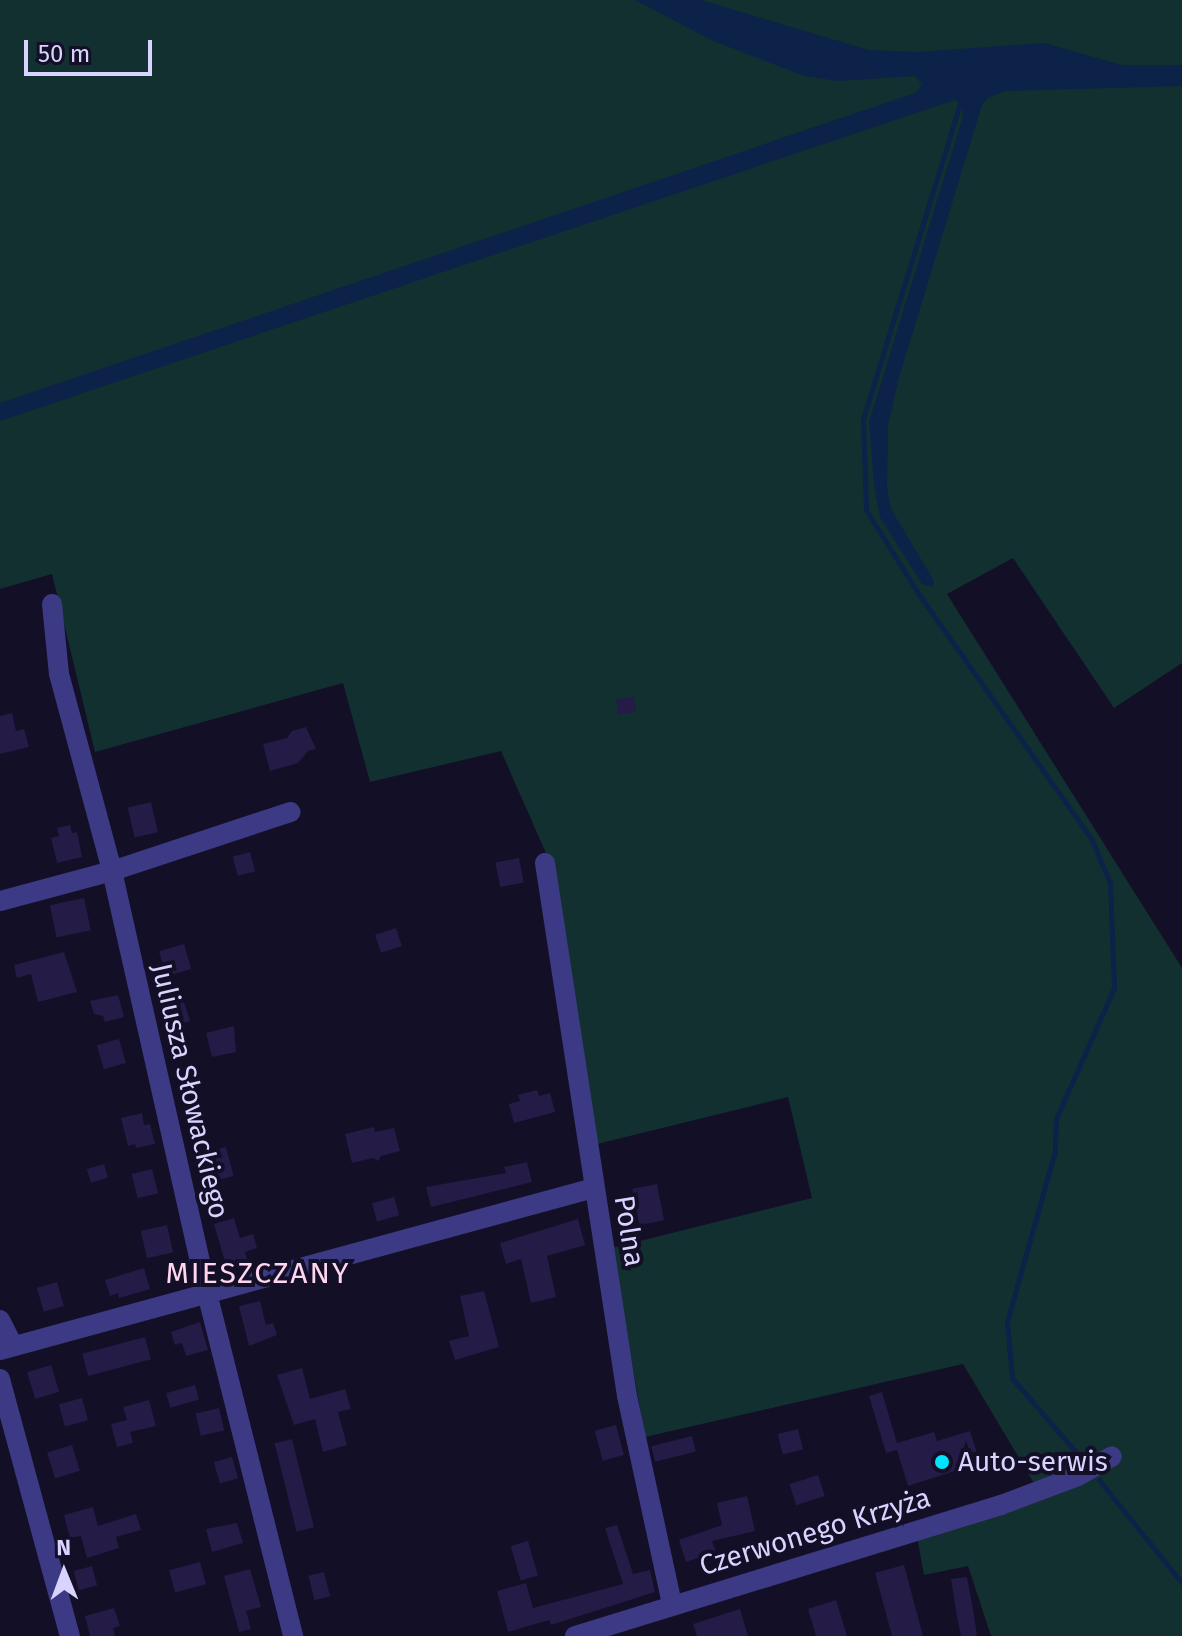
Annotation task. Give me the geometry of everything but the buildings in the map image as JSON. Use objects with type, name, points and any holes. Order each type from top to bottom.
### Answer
[{"type":"street","name":"Juliusza Słowackiego","points":[[52,604],[59,674],[112,871],[207,1293],[293,1636]]},
{"type":"street","points":[[0,901],[112,871],[290,812]]},
{"type":"street","name":"Polna","points":[[545,863],[627,1396],[672,1605]]},
{"type":"street","points":[[0,1320],[6,1348],[594,1188]]},
{"type":"street","points":[[0,1379],[70,1636]]},
{"type":"street","name":"Czerwonego Krzyża","points":[[575,1636],[1001,1505],[1078,1476],[1112,1456]]},
{"type":"green space","points":[[0,0],[1182,0],[1182,663],[1114,708],[1013,558],[947,594],[1182,968],[1182,1636],[991,1636],[968,1566],[924,1575],[917,1537],[1041,1495],[963,1364],[645,1437],[612,1248],[812,1198],[788,1097],[597,1144],[549,860],[501,751],[370,782],[343,683],[95,752],[52,574],[0,589]]},
{"type":"water","points":[[635,0],[701,0],[869,50],[918,52],[1044,43],[1122,65],[1182,65],[1182,86],[1005,91],[988,98],[982,105],[898,381],[888,425],[887,487],[891,509],[934,581],[933,587],[922,584],[880,517],[869,422],[963,116],[962,105],[955,100],[0,421],[0,403],[915,93],[922,85],[915,76],[838,81],[804,76],[711,40]]},
{"type":"waterway","points":[[962,97],[863,418],[866,510],[920,596],[1091,838],[1110,883],[1114,988],[1056,1119],[1055,1151],[1007,1322],[1012,1378],[1081,1458]]},
{"type":"waterway","points":[[1099,1480],[1182,1583]]},
{"type":"place","name":"Auto-serwis","points":[[942,1462]]},
{"type":"district","name":"MIESZCZANY","points":[[258,1273]]}]
